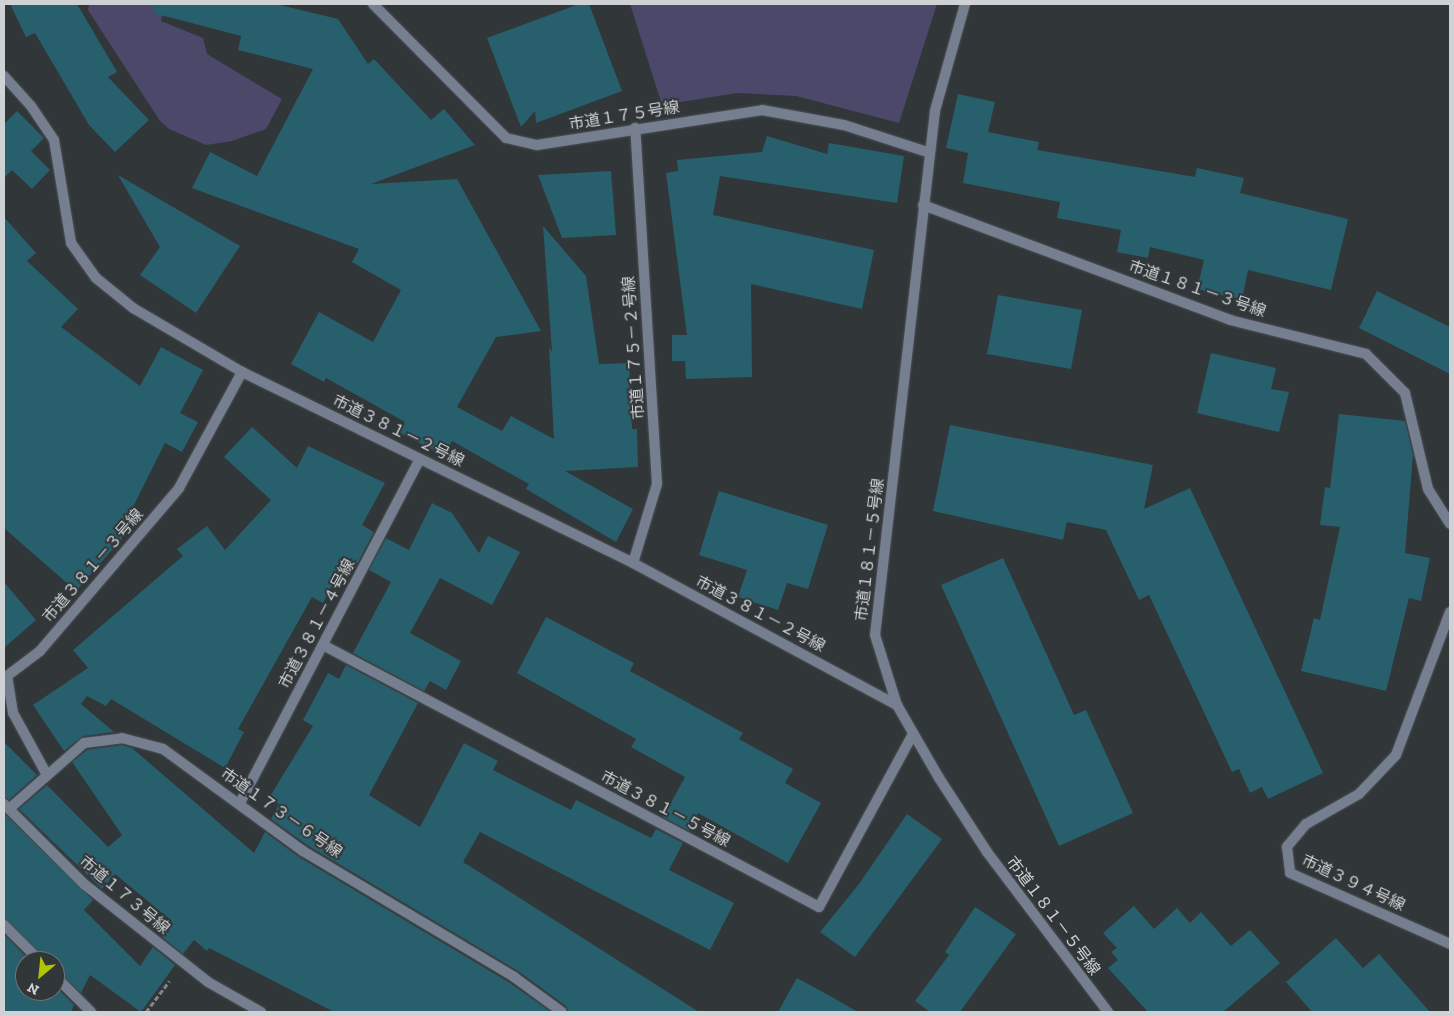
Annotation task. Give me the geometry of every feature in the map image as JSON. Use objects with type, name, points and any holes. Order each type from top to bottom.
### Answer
[{"type":"street","name":"市道１７５号線","points":[[373,4],[506,138],[537,145],[635,128],[762,110],[844,125],[930,152]]},
{"type":"street","name":"市道１８１－５号線","points":[[965,4],[935,111],[875,635],[897,705],[914,734],[987,852],[1108,1012]]},
{"type":"street","name":"市道３８１－２号線","points":[[4,76],[30,106],[54,140],[72,243],[96,278],[132,308],[242,372],[633,563],[897,705]]},
{"type":"street","name":"市道１７５－２号線","points":[[633,563],[657,484],[635,128]]},
{"type":"street","name":"市道１８１－３号線","points":[[923,205],[1230,320],[1366,354],[1405,393],[1428,489],[1450,524]]},
{"type":"street","name":"市道３８１－３号線","points":[[46,775],[13,713],[6,676],[40,651],[180,488],[242,372]]},
{"type":"street","name":"市道３８１－４号線","points":[[240,803],[420,459]]},
{"type":"street","name":"市道３９４号線","points":[[1450,612],[1396,755],[1359,794],[1306,824],[1287,847],[1290,872],[1450,944]]},
{"type":"street","name":"市道３８１－５号線","points":[[323,645],[819,907],[914,734]]},
{"type":"street","name":"市道１７３－６号線","points":[[6,807],[84,743],[122,738],[163,749],[240,803],[303,851],[514,977],[562,1012]]},
{"type":"street","name":"市道１７３号線","points":[[6,807],[84,884],[208,982],[261,1012]]},
{"type":"street","points":[[4,925],[30,951]]},
{"type":"street","points":[[65,986],[91,1012]]},
{"type":"path","points":[[146,1012],[183,962]]},
{"type":"shaded area","points":[[89,4],[164,4],[161,21],[203,38],[207,54],[282,99],[266,129],[232,141],[206,145],[169,129],[160,121],[88,10]]},
{"type":"shaded area","points":[[630,4],[937,4],[899,123],[796,96],[737,93],[662,105]]},
{"type":"building","points":[[10,4],[77,4],[117,72],[108,77],[149,120],[115,152],[89,125],[35,33],[26,37]]},
{"type":"building","points":[[154,4],[276,4],[338,19],[368,64],[374,59],[431,120],[444,109],[475,145],[371,184],[457,179],[541,331],[496,337],[457,407],[502,431],[511,416],[554,439],[549,347],[552,352],[543,226],[586,276],[599,364],[629,363],[632,429],[637,429],[638,467],[565,471],[633,509],[616,542],[526,489],[529,484],[452,441],[444,456],[399,432],[405,422],[326,378],[324,382],[291,364],[319,312],[373,342],[401,290],[352,262],[359,249],[192,188],[210,152],[257,176],[313,69],[238,50],[241,36],[153,13]]},
{"type":"building","points":[[579,4],[589,4],[622,91],[536,123],[535,111],[521,127],[487,38]]},
{"type":"building","points":[[958,94],[995,102],[988,132],[1039,142],[1037,150],[1195,177],[1197,168],[1244,178],[1240,193],[1348,219],[1331,290],[1248,270],[1242,300],[1197,289],[1204,260],[1150,247],[1148,258],[1117,252],[1121,230],[1057,218],[1060,202],[963,183],[968,153],[946,148]]},
{"type":"building","points":[[17,111],[44,138],[31,151],[50,170],[32,189],[12,170],[4,178],[4,124]]},
{"type":"building","points":[[767,136],[827,154],[829,143],[904,156],[897,203],[720,176],[713,215],[874,250],[862,309],[751,284],[752,377],[686,379],[685,361],[672,361],[672,335],[687,335],[666,173],[678,171],[677,160],[762,152]]},
{"type":"building","points":[[611,171],[616,235],[562,238],[538,175]]},
{"type":"building","points":[[118,175],[240,246],[196,313],[140,275],[160,247]]},
{"type":"building","points":[[4,217],[36,253],[27,261],[78,309],[61,327],[140,386],[161,347],[203,370],[180,413],[198,422],[182,452],[165,443],[121,531],[125,535],[76,591],[4,528]]},
{"type":"building","points":[[1377,291],[1450,327],[1450,374],[1359,328]]},
{"type":"building","points":[[998,295],[1082,310],[1071,369],[987,354]]},
{"type":"building","points":[[1211,353],[1276,368],[1271,389],[1289,392],[1279,432],[1197,413]]},
{"type":"building","points":[[1339,414],[1405,421],[1413,455],[1405,553],[1430,558],[1421,601],[1409,598],[1386,691],[1301,671],[1314,618],[1320,620],[1340,527],[1320,525],[1325,487],[1330,488]]},
{"type":"building","points":[[950,425],[1153,465],[1144,509],[1190,488],[1323,773],[1268,799],[1262,787],[1250,793],[1239,769],[1232,772],[1149,595],[1139,600],[1106,530],[1067,522],[1063,540],[933,511]]},
{"type":"building","points":[[252,427],[297,468],[308,446],[385,483],[362,525],[374,532],[357,564],[346,558],[323,603],[312,597],[238,729],[244,732],[225,768],[111,699],[106,706],[87,696],[81,704],[114,732],[83,736],[64,751],[33,705],[88,668],[73,650],[183,556],[177,549],[207,526],[225,550],[271,500],[224,457]]},
{"type":"building","points":[[719,491],[828,525],[808,589],[787,583],[778,610],[738,597],[747,570],[699,555]]},
{"type":"building","points":[[432,503],[452,513],[479,553],[488,536],[520,552],[492,605],[440,578],[410,633],[461,661],[446,690],[430,681],[424,691],[353,653],[391,582],[369,570],[386,538],[409,550]]},
{"type":"building","points":[[1003,558],[1074,715],[1086,710],[1133,813],[1059,846],[941,585]]},
{"type":"building","points":[[4,582],[36,620],[4,648]]},
{"type":"building","points":[[546,617],[634,663],[630,671],[743,733],[739,739],[793,769],[785,783],[821,803],[788,863],[698,813],[689,831],[663,817],[685,777],[631,747],[636,739],[517,673]]},
{"type":"building","points":[[346,665],[418,703],[369,795],[420,827],[464,743],[498,761],[493,770],[571,810],[576,800],[651,838],[656,829],[683,843],[669,870],[734,903],[710,950],[480,832],[463,862],[699,1012],[569,1012],[566,1006],[518,971],[307,845],[271,819],[279,804],[269,798],[313,726],[303,720],[328,673],[339,679]]},
{"type":"building","points":[[4,742],[37,775],[9,800],[4,797]]},
{"type":"building","points":[[122,745],[132,748],[254,853],[265,832],[299,857],[510,983],[551,1012],[334,1012],[209,948],[207,951],[194,940],[183,954],[161,936],[172,921],[115,874],[102,889],[19,809],[47,785],[108,847],[122,835],[72,762],[87,750]]},
{"type":"building","points":[[4,813],[93,900],[84,910],[140,966],[153,947],[175,965],[141,1012],[90,975],[81,993],[65,978],[65,951],[37,951],[4,918]]},
{"type":"building","points":[[907,814],[942,839],[855,957],[820,932],[859,884]]},
{"type":"building","points":[[1134,906],[1154,929],[1177,908],[1190,923],[1201,912],[1231,946],[1250,930],[1280,963],[1223,1012],[1148,1012],[1108,968],[1118,960],[1111,952],[1117,948],[1103,933]]},
{"type":"building","points":[[975,907],[1016,934],[960,1012],[930,1012],[915,1001],[949,955],[945,952]]},
{"type":"building","points":[[4,934],[20,951],[15,951],[15,1001],[65,1001],[65,996],[74,1005],[71,1012],[4,1012]]},
{"type":"building","points":[[1336,938],[1363,968],[1379,954],[1430,1012],[1312,1012],[1286,982]]},
{"type":"building","points":[[797,978],[830,996],[858,1012],[778,1012]]}]
